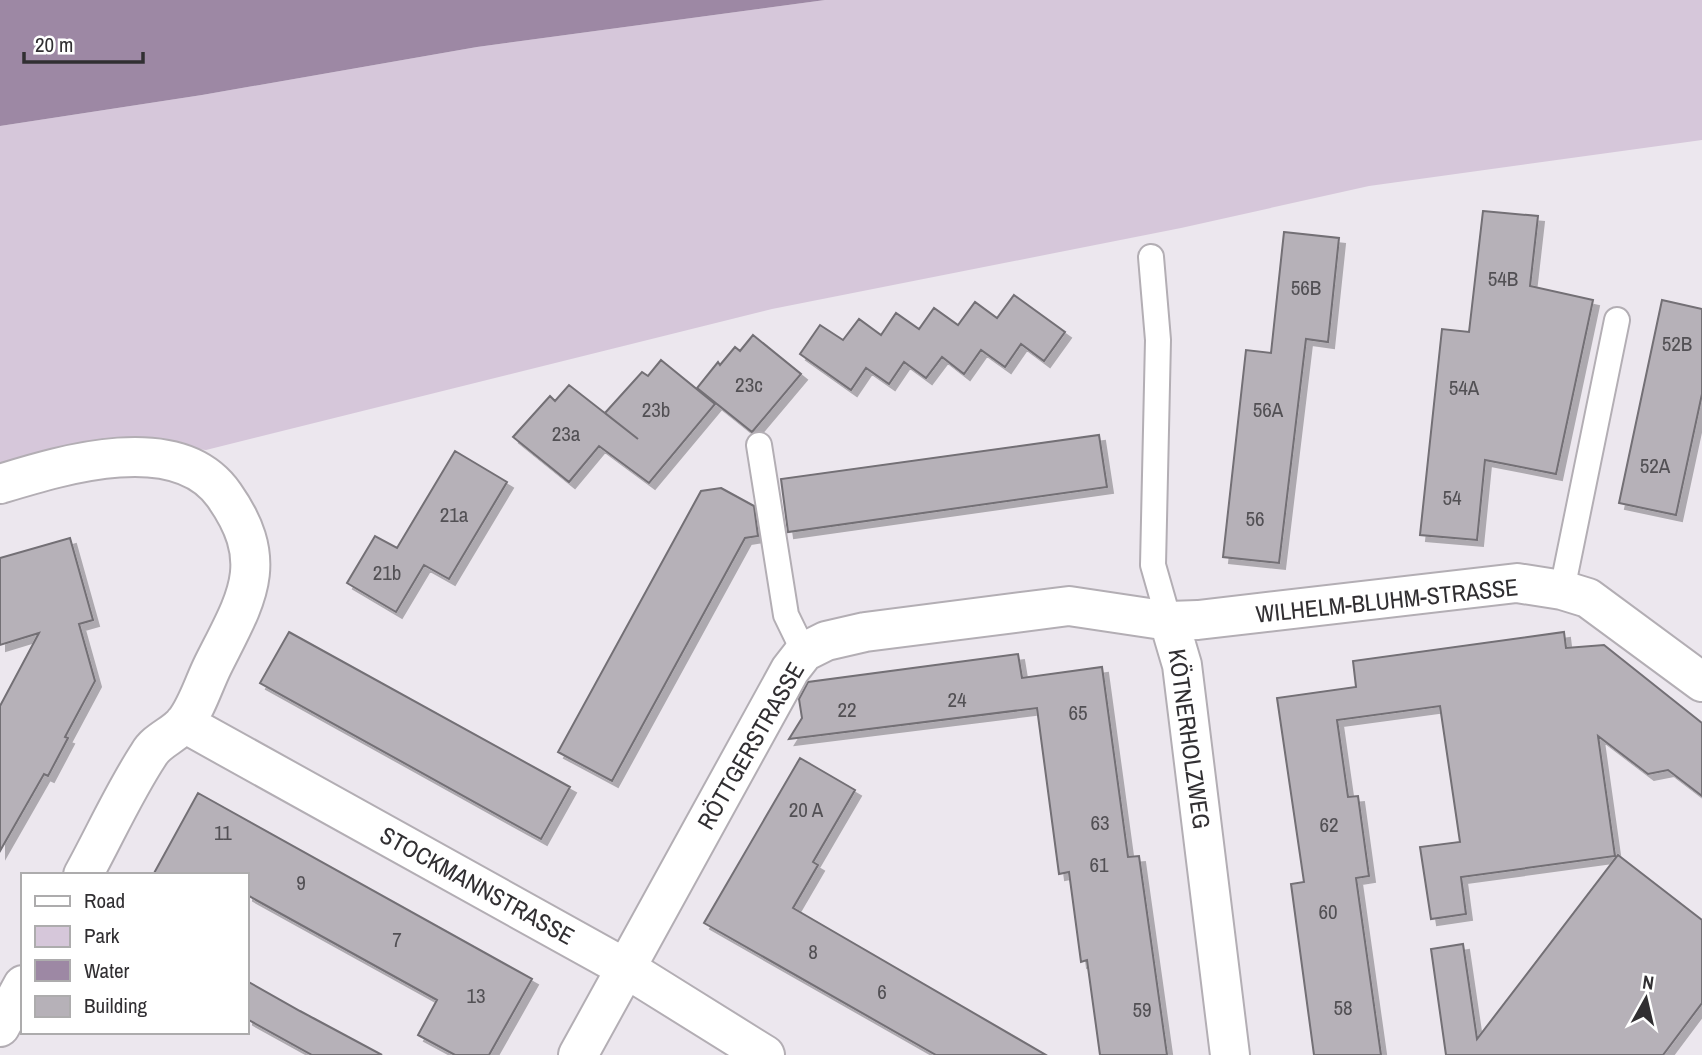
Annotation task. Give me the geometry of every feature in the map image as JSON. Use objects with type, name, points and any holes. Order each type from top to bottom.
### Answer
[{"type":"street","points":[[0,484],[77,464],[126,456],[175,461],[216,484],[247,536],[251,576],[242,608],[184,723],[150,751],[84,873]]},
{"type":"street","name":"WILHELM-BLUHM-STRASSE","points":[[1169,621],[1272,614],[1517,583],[1562,590],[1588,598],[1702,681]]},
{"type":"street","name":"RÖTTGERSTRASSE","points":[[578,1055],[790,670],[804,652],[826,640],[864,632],[1069,606],[1169,621]]},
{"type":"street","name":"KÖTNERHOLZWEG","points":[[1169,621],[1182,665],[1230,1055]]},
{"type":"street","name":"STOCKMANNSTRASSE","points":[[184,723],[627,969],[765,1055]]},
{"type":"street","points":[[0,1027],[21,989]]},
{"type":"lane","name":"KÖTNERHOLZWEG","points":[[1151,257],[1158,340],[1153,565],[1169,621]]},
{"type":"lane","points":[[1562,590],[1617,320]]},
{"type":"lane","points":[[759,445],[786,615],[804,652]]},
{"type":"green space","points":[[825,0],[1702,0],[1702,140],[1369,186],[1181,228],[772,309],[206,450],[125,442],[0,471],[0,126],[202,95],[477,47]]},
{"type":"water","points":[[0,0],[825,0],[477,47],[202,95],[0,126]]},
{"type":"building","points":[[1483,211],[1538,216],[1530,286],[1593,300],[1556,474],[1485,460],[1477,540],[1420,535],[1442,329],[1469,332]]},
{"type":"building","points":[[1284,232],[1339,238],[1328,342],[1306,339],[1279,563],[1223,557],[1246,350],[1271,353]]},
{"type":"building","points":[[1014,295],[1065,332],[1044,361],[1021,344],[1005,367],[981,350],[964,374],[942,357],[926,378],[904,362],[889,384],[866,368],[851,390],[800,354],[820,325],[843,340],[859,319],[881,335],[896,313],[919,329],[934,308],[958,325],[975,302],[997,318]]},
{"type":"building","points":[[1662,300],[1702,309],[1702,394],[1676,515],[1619,503]]},
{"type":"building","points":[[753,335],[801,374],[752,432],[697,388],[718,362],[720,365],[735,347],[740,351]]},
{"type":"building","points":[[661,360],[715,404],[649,483],[599,446],[569,482],[513,437],[550,396],[555,401],[569,385],[638,439],[605,413],[642,372],[648,376]]},
{"type":"building","points":[[1099,435],[1107,487],[788,532],[781,479]]},
{"type":"building","points":[[455,451],[507,482],[449,579],[424,565],[396,612],[347,583],[375,536],[397,548]]},
{"type":"building","points":[[721,488],[754,506],[758,536],[745,538],[612,781],[558,752],[701,491]]},
{"type":"building","points":[[70,538],[93,620],[79,624],[95,681],[48,776],[44,774],[0,851],[0,706],[39,633],[0,645],[0,558]]},
{"type":"building","points":[[289,632],[570,787],[541,839],[260,683]]},
{"type":"building","points":[[1564,632],[1566,648],[1604,645],[1702,723],[1702,796],[1668,770],[1648,774],[1598,736],[1615,856],[1461,877],[1466,914],[1431,919],[1420,847],[1460,842],[1440,706],[1337,720],[1348,797],[1358,796],[1369,876],[1356,878],[1381,1055],[1314,1055],[1291,884],[1304,882],[1277,698],[1356,687],[1353,661]]},
{"type":"building","points":[[1018,654],[1022,678],[1102,667],[1128,857],[1139,856],[1167,1055],[1100,1055],[1087,960],[1081,962],[1069,872],[1059,874],[1037,708],[789,739],[802,718],[799,699],[808,682]]},
{"type":"building","points":[[800,758],[855,790],[813,862],[818,865],[793,908],[1046,1055],[936,1055],[704,923]]},
{"type":"building","points":[[198,793],[532,979],[489,1055],[455,1055],[418,1035],[437,1000],[248,896],[248,873],[154,873]]},
{"type":"building","points":[[1618,855],[1702,920],[1702,1003],[1663,1055],[1446,1055],[1431,949],[1463,944],[1477,1039]]},
{"type":"building","points":[[248,982],[382,1055],[312,1055],[248,1020]]}]
